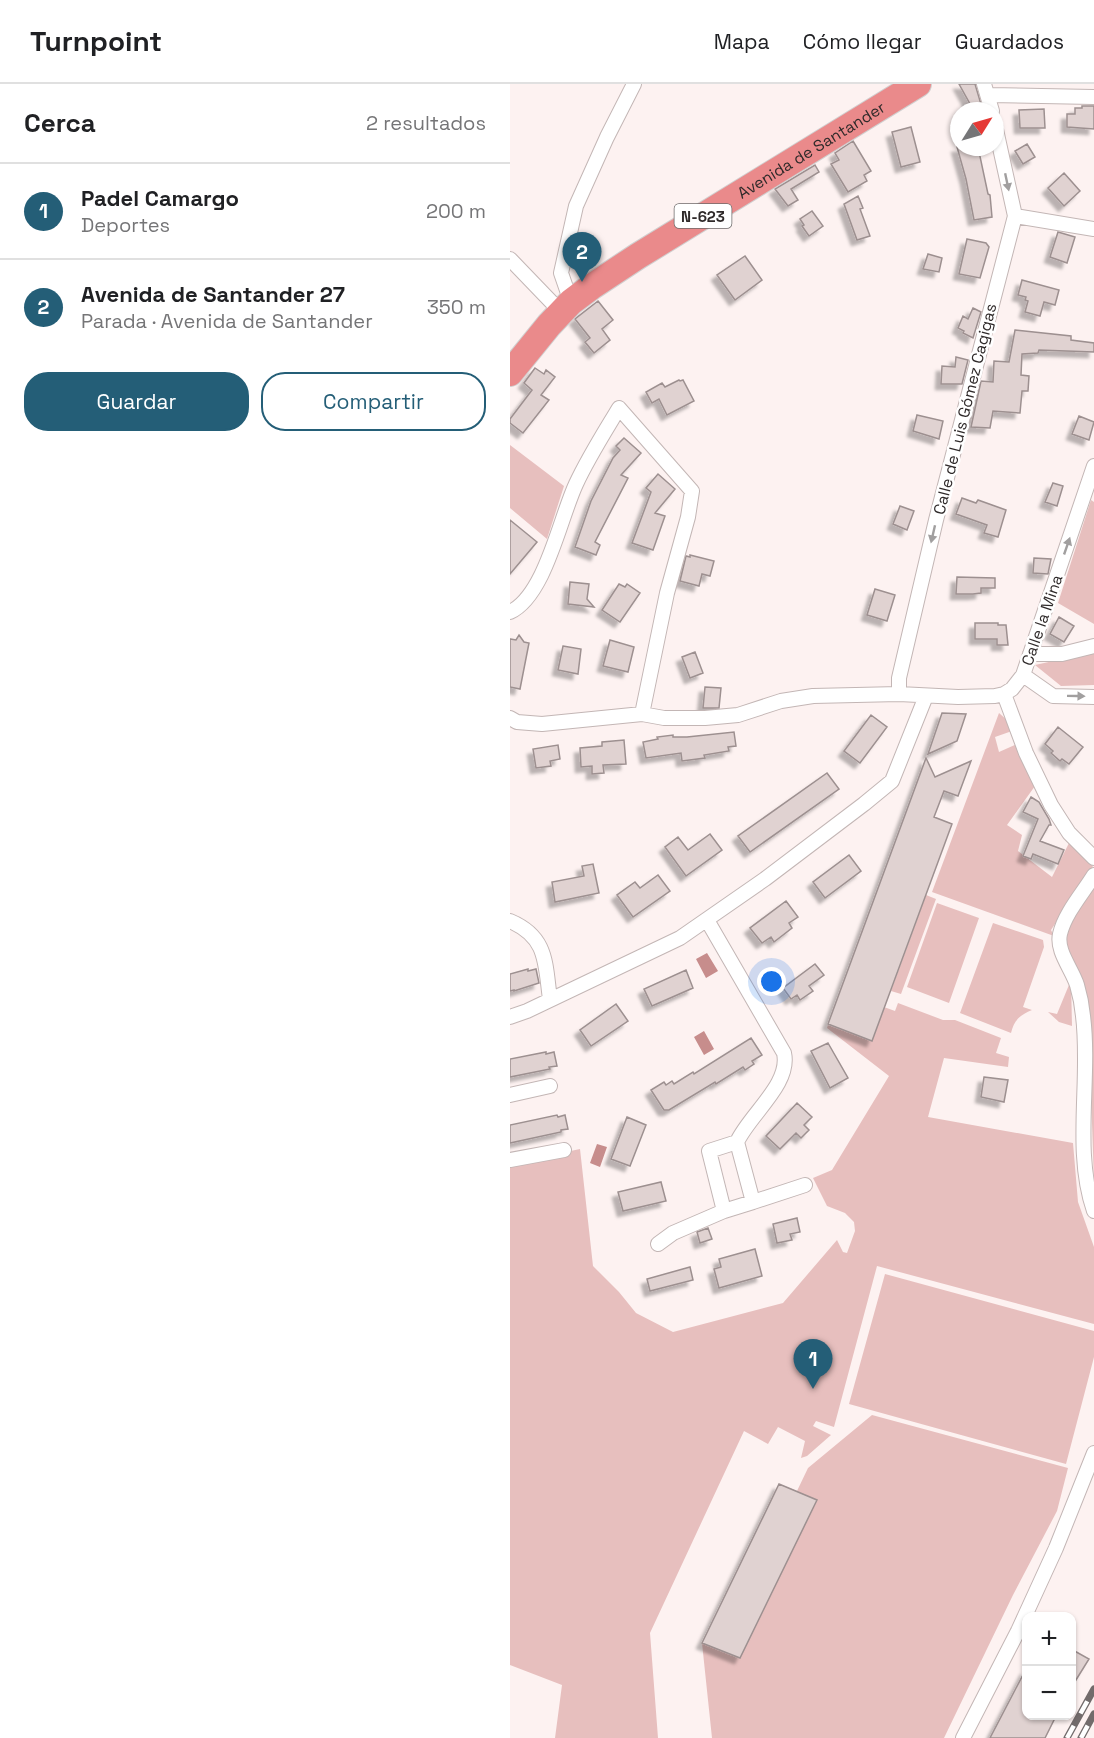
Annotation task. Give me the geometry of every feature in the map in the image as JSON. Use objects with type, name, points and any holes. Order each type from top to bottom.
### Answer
[{"type":"highway","name":"Avenida de Santander","points":[[510,373],[566,307],[638,256],[918,84]]},
{"type":"street","points":[[566,307],[561,273],[576,206],[634,84]]},
{"type":"street","points":[[986,90],[1093,97]]},
{"type":"street","name":"Calle de Luis Gómez Cagigas","points":[[899,694],[899,678],[936,519],[1015,216],[1002,156]]},
{"type":"street","points":[[1015,216],[1094,229]]},
{"type":"street","points":[[510,259],[566,307]]},
{"type":"street","points":[[510,612],[524,603],[532,592],[553,547],[576,483],[619,408],[692,491],[688,517],[667,593],[642,714]]},
{"type":"street","name":"Calle la Mina","points":[[1004,694],[1012,689],[1023,675],[1094,466]]},
{"type":"street","points":[[1030,654],[1062,654],[1094,646]]},
{"type":"street","points":[[1023,675],[1053,696],[1094,697]]},
{"type":"street","points":[[510,718],[517,722],[542,724],[642,714],[664,718],[724,717],[796,698],[899,694],[958,697],[1004,694],[1026,753],[1051,805],[1069,832],[1094,858]]},
{"type":"street","points":[[510,1017],[680,939],[765,879],[892,781],[927,696]]},
{"type":"street","points":[[1094,875],[1065,920],[1059,935],[1060,945],[1080,994],[1083,1019],[1084,1152],[1087,1186],[1094,1211]]},
{"type":"street","points":[[707,920],[784,1053],[786,1061],[782,1078],[742,1131],[737,1142],[753,1202]]},
{"type":"street","points":[[510,921],[521,926],[537,939],[546,968],[550,999]]},
{"type":"street","points":[[510,1095],[550,1086]]},
{"type":"street","points":[[724,1211],[709,1151],[737,1142]]},
{"type":"street","points":[[510,1160],[564,1150]]},
{"type":"street","points":[[658,1244],[673,1233],[724,1211],[805,1185]]},
{"type":"street","points":[[963,1738],[1018,1631],[1060,1538],[1094,1453]]},
{"type":"shaded area","points":[[510,445],[564,486],[547,539],[510,508]]},
{"type":"shaded area","points":[[1091,500],[1094,502],[1094,624],[1058,603]]},
{"type":"shaded area","points":[[1094,652],[1094,685],[1061,686],[1035,665]]},
{"type":"shaded area","points":[[999,713],[1008,721],[1012,731],[995,737],[999,752],[1017,744],[1035,786],[1007,825],[1022,835],[1018,851],[1052,877],[1069,843],[1093,866],[1051,930],[1054,936],[932,892]]},
{"type":"shaded area","points":[[1094,881],[1094,1180],[1088,1009],[1066,950],[1064,936],[1072,915]]},
{"type":"shaded area","points":[[926,895],[936,899],[901,994],[891,991]]},
{"type":"shaded area","points":[[937,903],[979,918],[949,1003],[907,987]]},
{"type":"shaded area","points":[[993,923],[1043,940],[1044,947],[1023,1007],[1032,1010],[1018,1019],[1011,1033],[960,1013]]},
{"type":"shaded area","points":[[707,953],[718,971],[706,978],[696,959]]},
{"type":"shaded area","points":[[1071,980],[1072,1026],[1059,1022],[1048,1012],[1057,1014]]},
{"type":"shaded area","points":[[898,1003],[943,1020],[955,1020],[1001,1038],[996,1053],[1009,1057],[1008,1067],[944,1058],[928,1117],[1073,1143],[1078,1202],[1094,1247],[1094,1324],[877,1266],[834,1427],[816,1421],[813,1426],[831,1435],[807,1456],[801,1458],[805,1441],[778,1427],[768,1444],[744,1431],[650,1633],[658,1738],[555,1738],[562,1685],[510,1665],[510,1164],[580,1149],[593,1266],[636,1313],[673,1332],[783,1303],[837,1240],[843,1252],[847,1253],[855,1231],[854,1222],[845,1213],[827,1206],[813,1178],[832,1170],[889,1076],[827,1028],[828,1025],[872,1040],[884,1007],[895,1011]]},
{"type":"shaded area","points":[[704,1031],[714,1049],[704,1055],[694,1037]]},
{"type":"shaded area","points":[[597,1144],[607,1147],[600,1167],[590,1163]]},
{"type":"shaded area","points":[[885,1274],[1094,1331],[1094,1357],[1066,1464],[849,1404]]},
{"type":"shaded area","points":[[872,1415],[1068,1468],[1057,1511],[1013,1595],[944,1738],[712,1738],[702,1643],[779,1484],[797,1491],[808,1468]]},
{"type":"building","points":[[959,84],[975,84],[980,102],[969,102]]},
{"type":"building","points":[[1082,106],[1094,106],[1094,129],[1067,127],[1067,114],[1075,114],[1075,108],[1082,108]]},
{"type":"building","points":[[1044,109],[1045,128],[1020,128],[1019,110]]},
{"type":"building","points":[[911,127],[920,162],[901,167],[892,132]]},
{"type":"building","points":[[853,141],[871,171],[864,175],[867,181],[848,192],[831,164],[839,160],[835,153]]},
{"type":"building","points":[[1027,144],[1035,157],[1023,164],[1015,151]]},
{"type":"building","points":[[960,156],[980,156],[990,195],[992,217],[974,220]]},
{"type":"building","points":[[815,165],[819,172],[791,189],[798,200],[788,206],[775,189]]},
{"type":"building","points":[[1064,173],[1080,191],[1064,206],[1048,188]]},
{"type":"building","points":[[858,196],[863,208],[860,209],[870,236],[857,240],[844,204]]},
{"type":"building","points":[[812,211],[823,226],[809,236],[800,219]]},
{"type":"building","points":[[1058,232],[1075,237],[1067,263],[1050,257]]},
{"type":"building","points":[[967,239],[986,243],[989,247],[980,278],[959,274]]},
{"type":"building","points":[[928,254],[942,258],[939,272],[923,269]]},
{"type":"building","points":[[745,256],[762,280],[735,300],[717,275]]},
{"type":"building","points":[[1022,280],[1059,290],[1055,305],[1044,302],[1040,316],[1025,312],[1028,301],[1025,300],[1026,297],[1018,295]]},
{"type":"building","points":[[598,301],[613,320],[602,329],[610,340],[594,353],[585,342],[590,338],[575,319]]},
{"type":"building","points":[[973,308],[981,312],[973,338],[958,328],[963,316],[968,319]]},
{"type":"building","points":[[1015,330],[1071,336],[1071,340],[1094,343],[1094,352],[1039,350],[1038,353],[1022,354],[1021,375],[1029,376],[1028,391],[1022,391],[1020,413],[993,411],[990,428],[971,427],[981,381],[993,382],[994,361],[1009,362]]},
{"type":"building","points":[[956,357],[968,360],[962,384],[941,384],[942,366],[955,367]]},
{"type":"building","points":[[535,368],[544,374],[546,370],[555,377],[541,395],[549,400],[523,433],[510,423],[510,419],[532,390],[524,383]]},
{"type":"building","points":[[683,380],[694,401],[667,415],[659,399],[652,403],[646,392],[662,383],[665,387]]},
{"type":"building","points":[[917,415],[943,421],[939,439],[913,431]]},
{"type":"building","points":[[1079,416],[1094,422],[1089,440],[1072,434]]},
{"type":"building","points":[[624,438],[641,453],[621,475],[628,478],[595,542],[600,545],[596,555],[575,547],[591,501],[613,458],[620,450],[616,446]]},
{"type":"building","points":[[658,474],[675,489],[655,513],[665,516],[653,550],[632,543],[651,492],[646,488]]},
{"type":"building","points":[[1053,483],[1063,486],[1057,506],[1045,502]]},
{"type":"building","points":[[962,498],[976,503],[978,500],[1006,510],[998,537],[984,533],[987,525],[956,514]]},
{"type":"building","points":[[900,506],[914,511],[907,530],[893,524]]},
{"type":"building","points":[[510,520],[537,542],[510,574]]},
{"type":"building","points":[[690,555],[714,561],[710,576],[702,574],[699,586],[680,581],[686,556],[690,557]]},
{"type":"building","points":[[1034,558],[1051,559],[1048,574],[1033,573]]},
{"type":"building","points":[[957,577],[995,578],[995,588],[981,588],[981,593],[956,594]]},
{"type":"building","points":[[570,582],[589,584],[587,599],[594,607],[568,604]]},
{"type":"building","points":[[619,584],[625,587],[627,584],[640,593],[620,622],[602,610]]},
{"type":"building","points":[[875,589],[895,595],[887,621],[867,615]]},
{"type":"building","points":[[1059,617],[1074,626],[1064,642],[1050,634]]},
{"type":"building","points":[[975,623],[1006,625],[1008,645],[997,645],[997,639],[975,639]]},
{"type":"building","points":[[519,635],[524,642],[529,643],[520,689],[510,687],[510,639],[516,640]]},
{"type":"building","points":[[610,640],[634,647],[628,672],[603,666]]},
{"type":"building","points":[[563,646],[581,649],[578,674],[558,670]]},
{"type":"building","points":[[695,652],[703,673],[690,678],[682,657]]},
{"type":"building","points":[[705,687],[721,688],[719,708],[703,708]]},
{"type":"building","points":[[942,713],[966,714],[957,741],[928,754]]},
{"type":"building","points":[[871,715],[887,727],[860,763],[844,751]]},
{"type":"building","points":[[1058,727],[1083,747],[1069,764],[1062,759],[1060,761],[1045,744]]},
{"type":"building","points":[[734,732],[736,746],[728,747],[729,751],[704,755],[705,758],[682,761],[681,753],[646,758],[643,742],[658,739],[657,737],[673,735],[673,737],[687,737]]},
{"type":"building","points":[[624,740],[626,764],[603,765],[604,773],[592,774],[592,766],[581,767],[580,748],[602,746],[602,742]]},
{"type":"building","points":[[558,745],[560,759],[550,761],[551,766],[536,768],[533,749]]},
{"type":"building","points":[[926,758],[935,777],[971,761],[958,796],[944,791],[934,817],[952,824],[872,1041],[828,1024]]},
{"type":"building","points":[[827,773],[839,789],[750,852],[738,836]]},
{"type":"building","points":[[1031,797],[1039,802],[1051,825],[1040,841],[1064,850],[1058,864],[1033,854],[1031,859],[1023,856],[1038,819],[1023,812]]},
{"type":"building","points":[[710,834],[722,850],[686,876],[665,847],[678,837],[688,850]]},
{"type":"building","points":[[849,855],[861,871],[825,898],[813,882]]},
{"type":"building","points":[[593,864],[599,893],[555,902],[552,882],[584,876],[582,866]]},
{"type":"building","points":[[658,875],[670,891],[633,917],[617,895],[635,882],[640,888]]},
{"type":"building","points":[[786,901],[798,917],[789,923],[792,928],[774,942],[771,937],[762,943],[750,928]]},
{"type":"building","points":[[815,964],[824,975],[809,986],[813,991],[800,1000],[797,995],[791,999],[783,988]]},
{"type":"building","points":[[528,969],[528,971],[536,969],[539,983],[510,991],[510,974]]},
{"type":"building","points":[[686,970],[693,988],[652,1006],[644,989]]},
{"type":"building","points":[[616,1004],[628,1021],[591,1046],[580,1030]]},
{"type":"building","points":[[751,1038],[762,1055],[752,1061],[754,1064],[745,1070],[743,1067],[669,1110],[664,1110],[651,1090],[664,1082],[666,1085],[672,1081],[674,1084],[693,1072],[694,1074]]},
{"type":"building","points":[[828,1043],[848,1078],[830,1088],[811,1051]]},
{"type":"building","points":[[546,1052],[546,1054],[554,1052],[557,1066],[510,1077],[510,1059]]},
{"type":"building","points":[[984,1077],[1008,1080],[1004,1102],[981,1097]]},
{"type":"building","points":[[797,1103],[812,1117],[804,1125],[809,1130],[801,1138],[796,1133],[780,1149],[766,1136]]},
{"type":"building","points":[[557,1115],[558,1117],[565,1115],[568,1129],[510,1143],[510,1125]]},
{"type":"building","points":[[627,1117],[646,1125],[630,1166],[611,1159]]},
{"type":"building","points":[[661,1182],[666,1201],[623,1211],[618,1192]]},
{"type":"building","points":[[797,1218],[800,1232],[790,1234],[792,1240],[777,1243],[773,1224]]},
{"type":"building","points":[[708,1228],[712,1239],[700,1243],[697,1232]]},
{"type":"building","points":[[755,1249],[762,1276],[719,1288],[714,1269],[721,1267],[719,1259]]},
{"type":"building","points":[[690,1267],[693,1280],[650,1291],[647,1279]]},
{"type":"building","points":[[779,1484],[817,1500],[740,1658],[702,1643]]},
{"type":"building","points":[[1076,1652],[1089,1659],[1076,1680]]},
{"type":"building","points":[[1022,1677],[1022,1720],[1054,1720],[1045,1738],[990,1738]]},
{"type":"railway","points":[[1067,1738],[1094,1689]]},
{"type":"railway","points":[[1081,1738],[1094,1714]]},
{"type":"place","name":"Avenida de Santander 27","points":[[582,282]]},
{"type":"place","name":"Padel Camargo","points":[[813,1389]]}]
